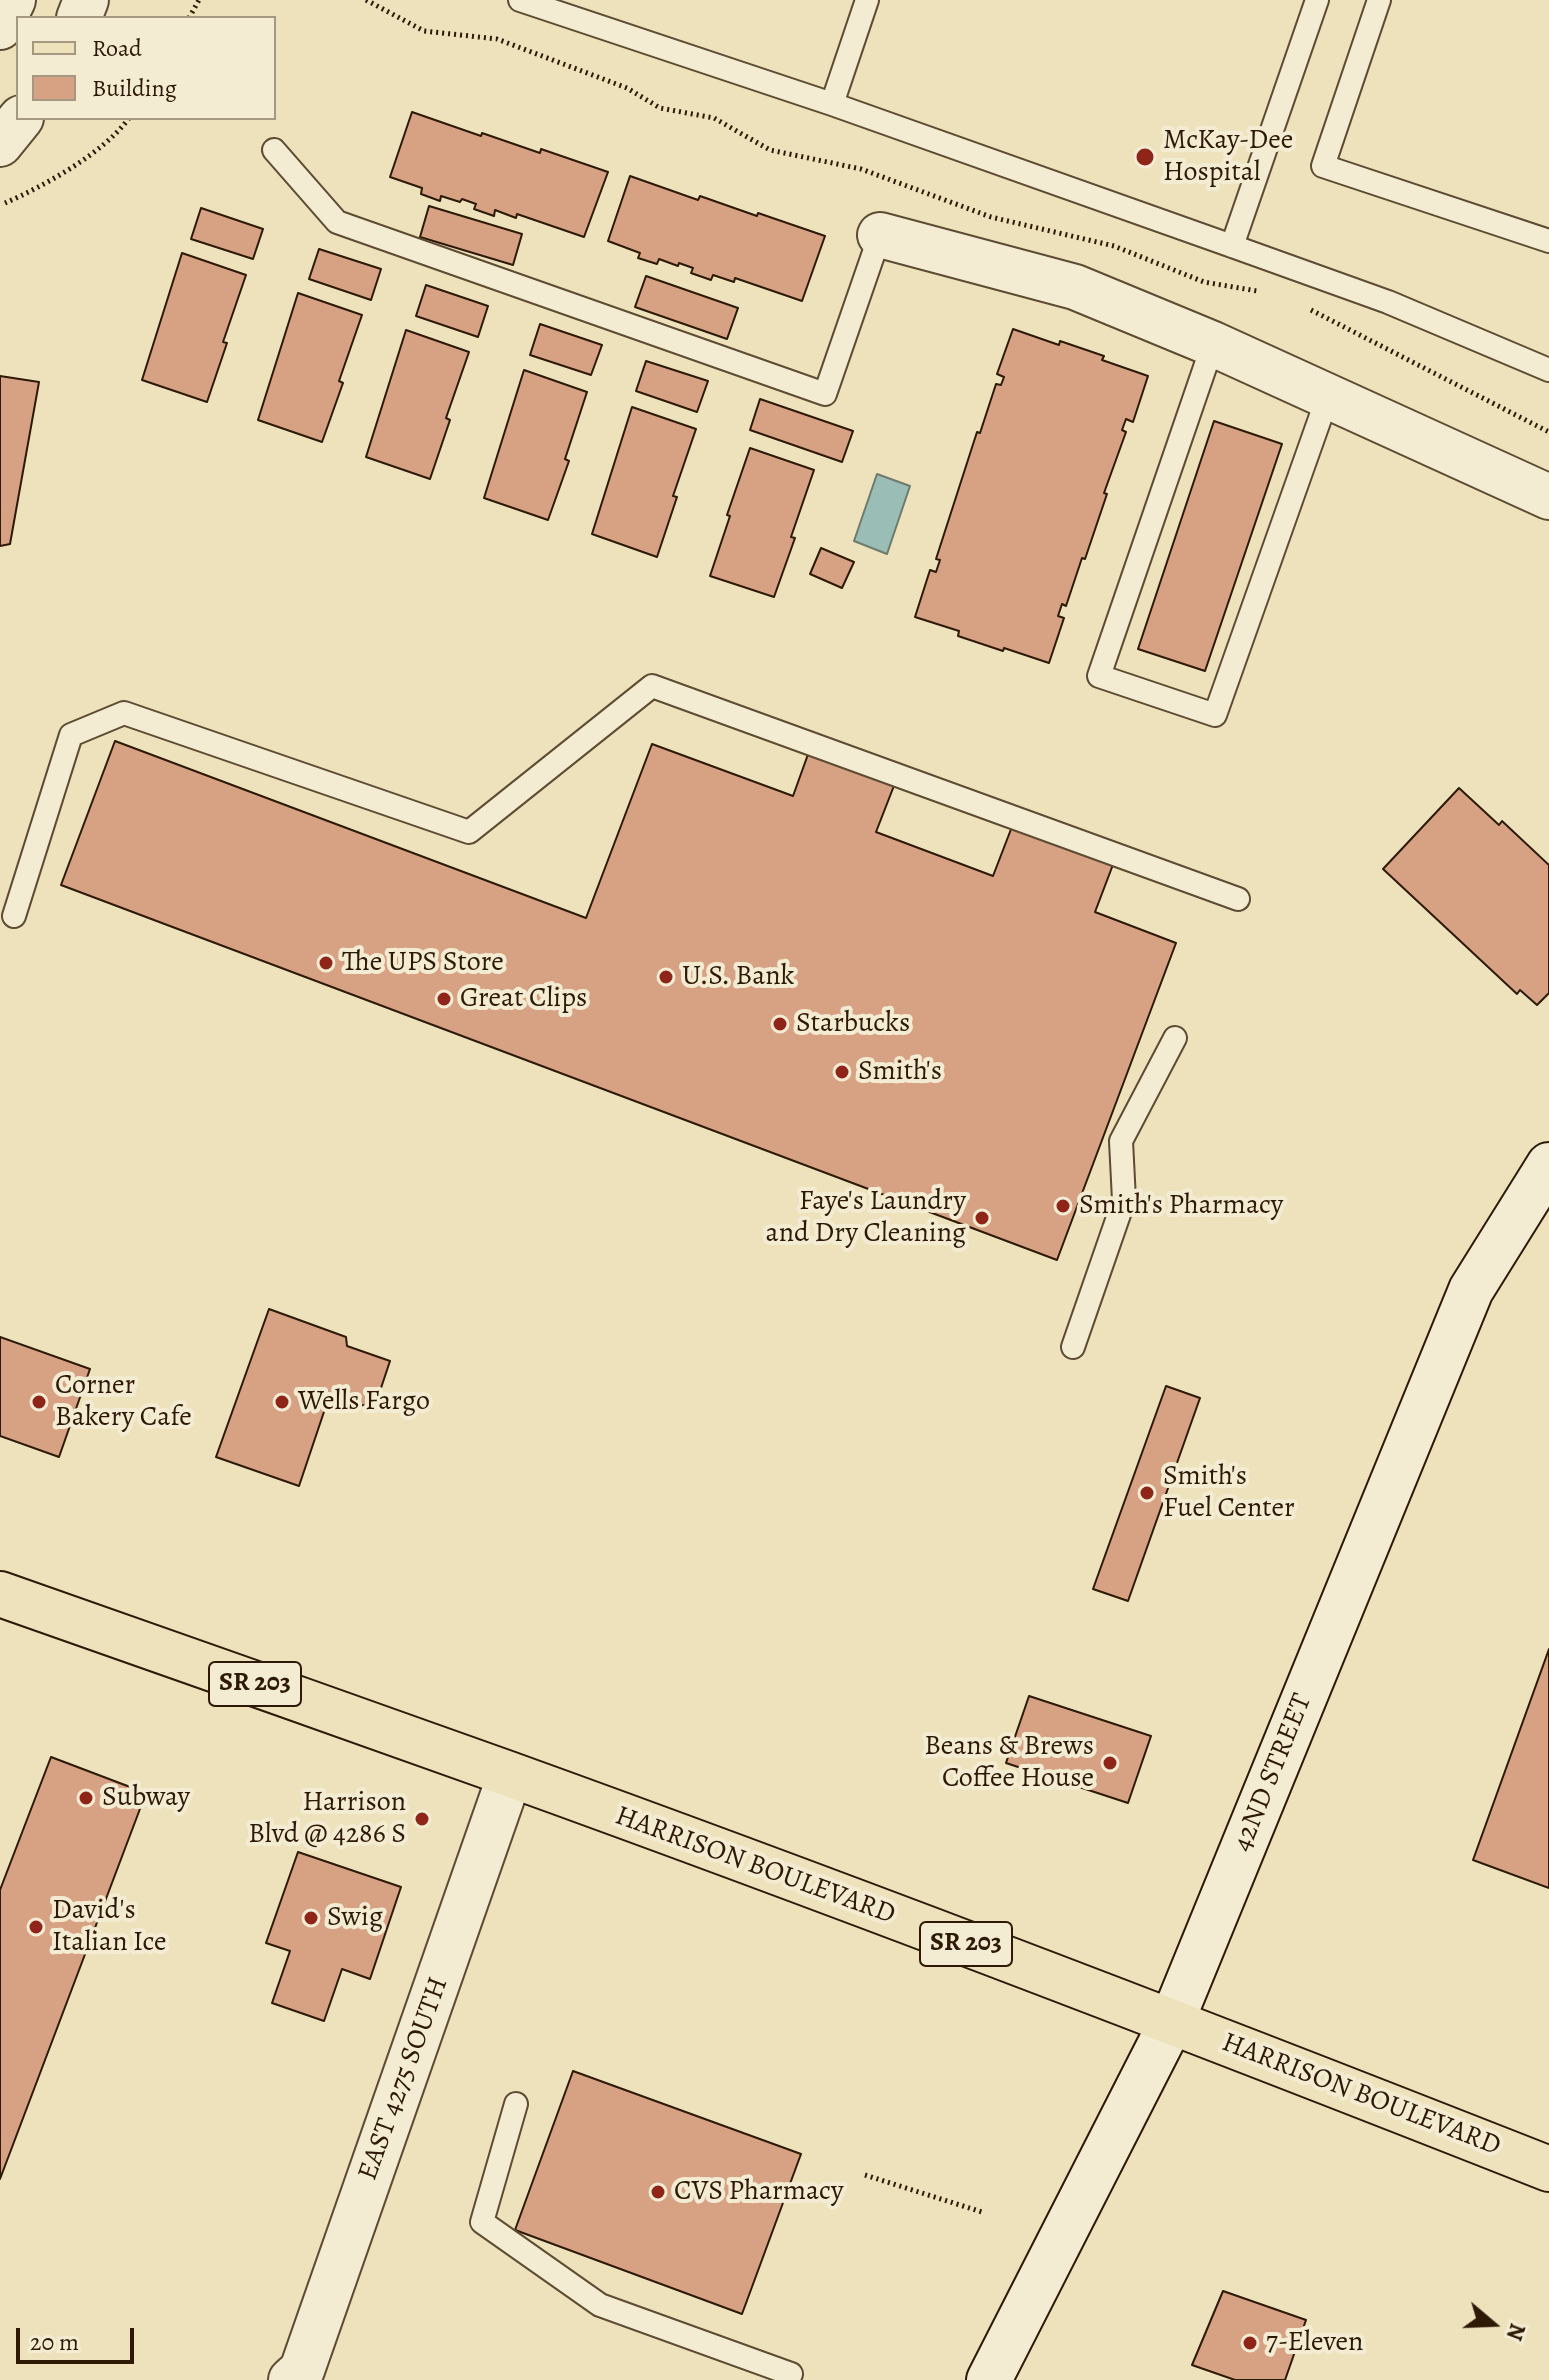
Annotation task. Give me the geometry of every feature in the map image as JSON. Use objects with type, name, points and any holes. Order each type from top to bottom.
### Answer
[{"type":"main road","name":"HARRISON BOULEVARD","points":[[0,1594],[510,1775],[1172,2021],[1549,2169]]},
{"type":"street","points":[[0,27],[13,0]]},
{"type":"street","points":[[0,144],[19,120]]},
{"type":"street","points":[[880,235],[1075,287],[1213,344],[1549,497]]},
{"type":"street","name":"42ND STREET","points":[[989,2380],[1172,2021],[1471,1290],[1549,1165]]},
{"type":"street","name":"EAST 4275 SOUTH","points":[[291,2380],[302,2370],[510,1775]]},
{"type":"lane","points":[[520,0],[832,104],[1388,302],[1549,370]]},
{"type":"lane","points":[[832,104],[867,0]]},
{"type":"lane","points":[[1232,246],[1317,0]]},
{"type":"lane","points":[[1379,0],[1323,166],[1549,241]]},
{"type":"lane","points":[[274,150],[337,222],[825,394],[880,235]]},
{"type":"lane","points":[[1213,344],[1099,676],[1215,715],[1328,396]]},
{"type":"lane","points":[[14,916],[71,735],[124,713],[469,832],[652,686],[1238,899]]},
{"type":"lane","points":[[1073,1347],[1124,1200],[1121,1141],[1175,1038]]},
{"type":"lane","points":[[516,2104],[482,2222],[600,2305],[791,2374]]},
{"type":"path","points":[[366,0],[424,31],[497,39],[627,88],[660,108],[714,118],[770,150],[861,169],[991,217],[1114,246],[1204,282],[1261,291]]},
{"type":"path","points":[[5,203],[41,188],[118,134],[128,120]]},
{"type":"path","points":[[1304,307],[1549,432]]},
{"type":"path","points":[[865,2175],[982,2212]]},
{"type":"water","points":[[877,474],[910,486],[887,554],[854,541]]},
{"type":"building","points":[[412,112],[481,136],[482,133],[540,153],[541,149],[608,172],[584,237],[517,214],[516,218],[495,210],[494,216],[474,209],[476,204],[462,199],[460,202],[441,196],[440,201],[421,194],[422,188],[390,177]]},
{"type":"building","points":[[630,176],[698,200],[700,196],[825,236],[802,301],[735,278],[734,282],[713,275],[711,280],[691,273],[693,268],[679,263],[678,266],[659,259],[657,264],[638,258],[640,253],[608,241]]},
{"type":"building","points":[[429,206],[522,234],[513,265],[420,237]]},
{"type":"building","points":[[201,208],[263,229],[253,259],[191,239]]},
{"type":"building","points":[[319,249],[381,269],[371,300],[309,279]]},
{"type":"building","points":[[182,253],[246,275],[207,402],[142,380]]},
{"type":"building","points":[[646,276],[738,308],[727,339],[635,307]]},
{"type":"building","points":[[426,285],[488,306],[478,337],[416,316]]},
{"type":"building","points":[[298,293],[362,315],[322,442],[258,420]]},
{"type":"building","points":[[540,324],[602,345],[591,375],[530,355]]},
{"type":"building","points":[[1013,329],[1104,356],[1102,360],[1148,376],[1133,422],[1126,419],[1122,430],[1126,432],[1085,559],[1082,558],[1066,606],[1062,604],[1058,616],[1064,618],[1049,663],[958,636],[959,631],[915,617],[930,570],[936,572],[940,560],[936,559],[977,432],[980,433],[996,384],[1001,385],[1004,377],[997,374]]},
{"type":"building","points":[[406,330],[469,352],[446,418],[450,420],[430,479],[366,457]]},
{"type":"building","points":[[646,361],[708,381],[697,412],[636,391]]},
{"type":"building","points":[[524,370],[587,392],[565,459],[569,461],[548,520],[484,498]]},
{"type":"building","points":[[0,376],[39,382],[10,544],[0,546]]},
{"type":"building","points":[[760,399],[853,431],[842,462],[750,430]]},
{"type":"building","points":[[632,407],[696,429],[673,496],[677,497],[657,557],[592,534]]},
{"type":"building","points":[[1214,421],[1282,444],[1205,671],[1138,649]]},
{"type":"building","points":[[750,448],[814,470],[774,597],[710,576]]},
{"type":"building","points":[[821,548],[854,562],[842,588],[810,574]]},
{"type":"building","points":[[115,741],[586,918],[652,744],[793,796],[811,746],[897,778],[876,832],[993,876],[1013,824],[1114,862],[1095,912],[1176,943],[1057,1260],[61,885]]},
{"type":"building","points":[[1459,788],[1499,825],[1502,821],[1549,865],[1549,993],[1537,1005],[1520,990],[1517,994],[1383,869]]},
{"type":"building","name":"Wells Fargo","points":[[269,1309],[346,1337],[347,1346],[390,1361],[374,1409],[330,1394],[299,1486],[216,1457]]},
{"type":"building","name":"Corner Bakery Cafe","points":[[0,1337],[90,1369],[59,1457],[0,1436]]},
{"type":"building","name":"Smith's Fuel Center","points":[[1166,1386],[1200,1398],[1128,1601],[1093,1589]]},
{"type":"building","points":[[1549,1649],[1549,1888],[1473,1860]]},
{"type":"building","points":[[1029,1696],[1151,1736],[1128,1803],[1006,1763]]},
{"type":"building","points":[[51,1757],[146,1793],[0,2179],[0,1890]]},
{"type":"building","points":[[298,1852],[401,1887],[370,1979],[342,1969],[324,2021],[272,2003],[290,1951],[266,1943]]},
{"type":"building","name":"CVS Pharmacy","points":[[573,2071],[801,2154],[742,2314],[515,2230]]},
{"type":"building","name":"7-Eleven","points":[[1223,2291],[1306,2320],[1285,2380],[1235,2380],[1192,2365]]},
{"type":"place","name":"McKay-Dee Hospital","points":[[1145,157]]},
{"type":"place","name":"The UPS Store","points":[[326,963]]},
{"type":"place","name":"U.S. Bank","points":[[666,977]]},
{"type":"place","name":"Great Clips","points":[[444,999]]},
{"type":"place","name":"Starbucks","points":[[780,1024]]},
{"type":"place","name":"Smith's","points":[[842,1072]]},
{"type":"place","name":"Smith's Pharmacy","points":[[1063,1206]]},
{"type":"place","name":"Faye's Laundry and Dry Cleaning","points":[[982,1218]]},
{"type":"place","name":"Corner Bakery Cafe","points":[[39,1402]]},
{"type":"place","name":"Wells Fargo","points":[[282,1402]]},
{"type":"place","name":"Smith's Fuel Center","points":[[1147,1493]]},
{"type":"place","name":"Beans & Brews Coffee House","points":[[1110,1763]]},
{"type":"place","name":"Subway","points":[[86,1798]]},
{"type":"place","name":"Harrison Blvd @ 4286 S","points":[[422,1819]]},
{"type":"place","name":"Swig","points":[[311,1918]]},
{"type":"place","name":"David's Italian Ice","points":[[36,1927]]},
{"type":"place","name":"CVS Pharmacy","points":[[658,2192]]},
{"type":"place","name":"7-Eleven","points":[[1250,2343]]}]
